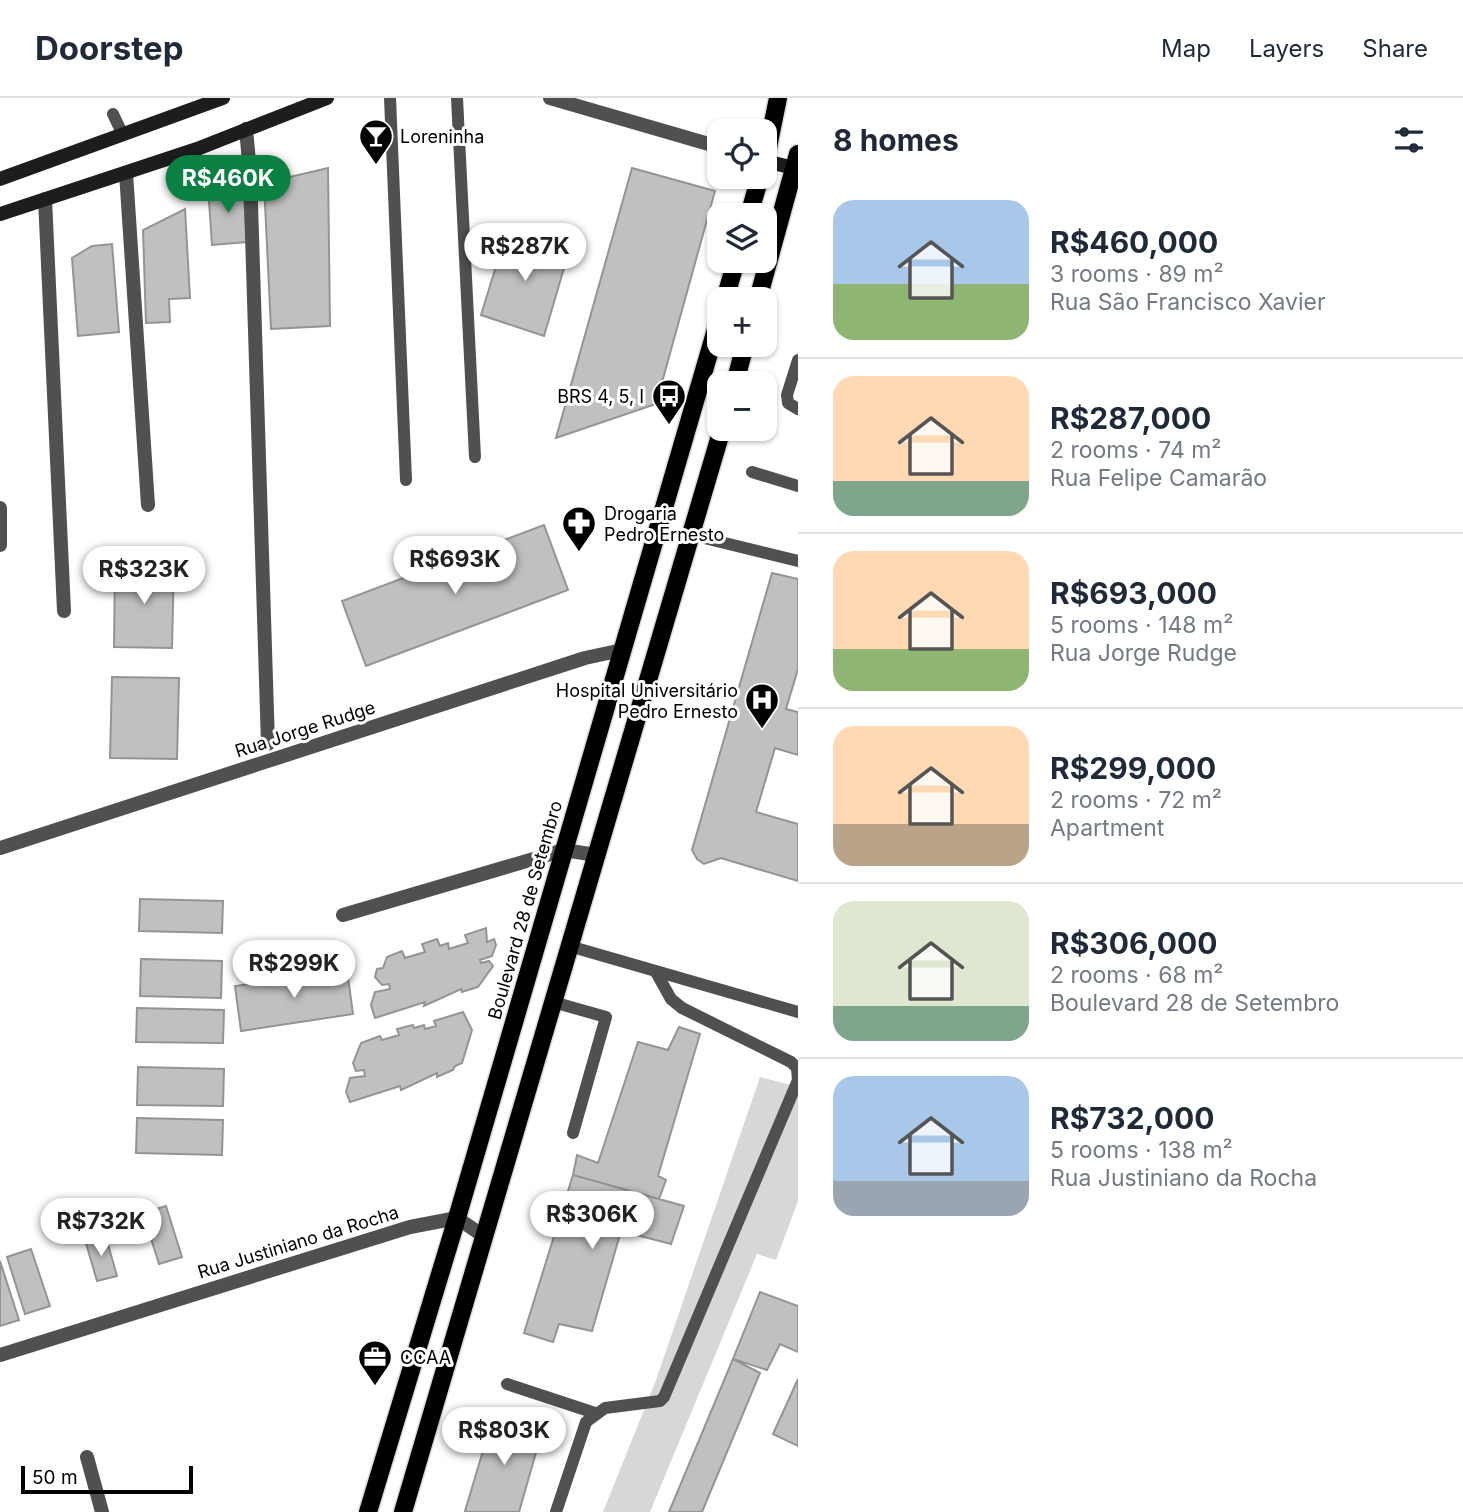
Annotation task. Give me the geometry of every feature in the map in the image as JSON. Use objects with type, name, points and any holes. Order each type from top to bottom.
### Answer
[{"type":"main road","points":[[0,179],[223,98]]},
{"type":"main road","points":[[0,214],[126,173],[327,98]]},
{"type":"main road","points":[[774,119],[778,98]]},
{"type":"main road","points":[[761,287],[797,164],[777,162]]},
{"type":"main road","name":"Boulevard 28 de Setembro","points":[[368,1512],[457,1218],[708,357]]},
{"type":"main road","points":[[403,1512],[719,441]]},
{"type":"street","points":[[550,98],[707,144]]},
{"type":"street","points":[[246,130],[250,172],[268,744]]},
{"type":"street","points":[[126,173],[149,505]]},
{"type":"street","points":[[45,199],[64,611]]},
{"type":"street","points":[[0,508],[0,545]]},
{"type":"street","name":"Rua Jorge Rudge","points":[[0,848],[572,662],[622,650]]},
{"type":"street","points":[[343,915],[564,850],[596,855]]},
{"type":"street","points":[[457,1218],[485,1237]]},
{"type":"street","name":"Rua Justiniano da Rocha","points":[[0,1355],[410,1227],[457,1218]]},
{"type":"street","points":[[87,1457],[102,1512]]},
{"type":"lane","points":[[390,98],[406,480]]},
{"type":"lane","points":[[457,98],[475,457]]},
{"type":"lane","points":[[113,114],[122,133]]},
{"type":"lane","points":[[798,360],[787,395],[788,402],[798,408]]},
{"type":"lane","points":[[752,472],[798,486]]},
{"type":"lane","points":[[692,536],[798,561]]},
{"type":"lane","points":[[569,946],[601,953],[656,972],[798,1012]]},
{"type":"lane","points":[[556,1512],[586,1422],[605,1408],[660,1401],[664,1397],[798,1080],[797,1069],[791,1062],[682,1008],[671,999],[656,972]]},
{"type":"lane","points":[[553,1002],[606,1017],[573,1133]]},
{"type":"lane","points":[[507,1384],[595,1413]]},
{"type":"shaded area","points":[[760,1077],[798,1087],[798,1201],[776,1260],[757,1254],[650,1512],[603,1512],[656,1380]]},
{"type":"building","points":[[328,168],[330,326],[271,329],[264,183]]},
{"type":"building","points":[[632,168],[715,191],[712,203],[707,203],[707,220],[656,404],[556,438]]},
{"type":"building","points":[[243,184],[247,242],[212,245],[208,187]]},
{"type":"building","points":[[185,209],[190,298],[169,299],[170,322],[146,323],[143,230]]},
{"type":"building","points":[[506,234],[542,236],[567,258],[544,336],[481,315]]},
{"type":"building","points":[[112,244],[119,332],[78,336],[72,258],[92,246]]},
{"type":"building","points":[[544,525],[568,590],[366,666],[342,601]]},
{"type":"building","points":[[115,564],[174,566],[172,648],[114,647]]},
{"type":"building","name":"Hospital Universitário Pedro Ernesto","points":[[772,573],[798,579],[798,669],[786,709],[798,712],[798,755],[775,748],[756,812],[798,824],[798,881],[721,858],[704,864],[692,850]]},
{"type":"building","points":[[112,677],[179,678],[177,759],[110,758]]},
{"type":"building","points":[[140,899],[223,901],[222,933],[139,931]]},
{"type":"building","points":[[486,928],[487,942],[494,939],[496,945],[492,956],[480,960],[481,963],[489,961],[493,966],[478,987],[462,992],[461,989],[424,1006],[425,1002],[375,1018],[371,1005],[375,992],[390,989],[389,984],[382,985],[375,977],[377,969],[383,968],[387,957],[402,951],[405,958],[425,952],[422,944],[437,939],[440,946],[448,943],[449,949],[468,943],[465,935]]},
{"type":"building","points":[[141,959],[222,961],[221,998],[140,996]]},
{"type":"building","points":[[347,970],[353,1014],[241,1031],[235,986]]},
{"type":"building","points":[[137,1008],[224,1010],[223,1043],[136,1042]]},
{"type":"building","points":[[463,1012],[472,1030],[462,1063],[453,1070],[437,1077],[437,1073],[401,1090],[400,1086],[350,1102],[346,1092],[350,1078],[365,1076],[364,1070],[356,1071],[353,1063],[361,1043],[380,1036],[382,1040],[399,1035],[397,1029],[413,1025],[414,1028],[424,1025],[425,1029],[436,1026],[434,1021]]},
{"type":"building","points":[[679,1027],[700,1034],[658,1176],[666,1180],[659,1199],[573,1175],[577,1155],[598,1163],[638,1042],[668,1050]]},
{"type":"building","points":[[138,1067],[224,1069],[223,1106],[137,1105]]},
{"type":"building","points":[[137,1118],[223,1120],[222,1155],[136,1153]]},
{"type":"building","points":[[573,1175],[684,1206],[671,1244],[621,1231],[592,1331],[559,1324],[553,1342],[524,1333]]},
{"type":"building","points":[[166,1206],[182,1257],[159,1264],[143,1213]]},
{"type":"building","points":[[105,1234],[117,1276],[97,1281],[85,1240]]},
{"type":"building","points":[[31,1249],[50,1306],[25,1314],[7,1257]]},
{"type":"building","points":[[0,1261],[19,1320],[0,1326]]},
{"type":"building","points":[[760,1292],[798,1306],[798,1352],[780,1344],[767,1370],[733,1359]]},
{"type":"building","points":[[733,1359],[760,1373],[702,1512],[669,1512]]},
{"type":"building","points":[[798,1379],[798,1446],[773,1434]]},
{"type":"building","points":[[494,1414],[543,1428],[519,1512],[468,1512],[465,1511]]},
{"type":"place","name":"Loreninha","points":[[376,166]]},
{"type":"place","name":"BRS 4, 5, I","points":[[669,426]]},
{"type":"place","name":"Drogaria Pedro Ernesto","points":[[579,553]]},
{"type":"place","name":"Hospital Universitário Pedro Ernesto","points":[[762,730]]},
{"type":"place","name":"CCAA","points":[[375,1387]]}]
